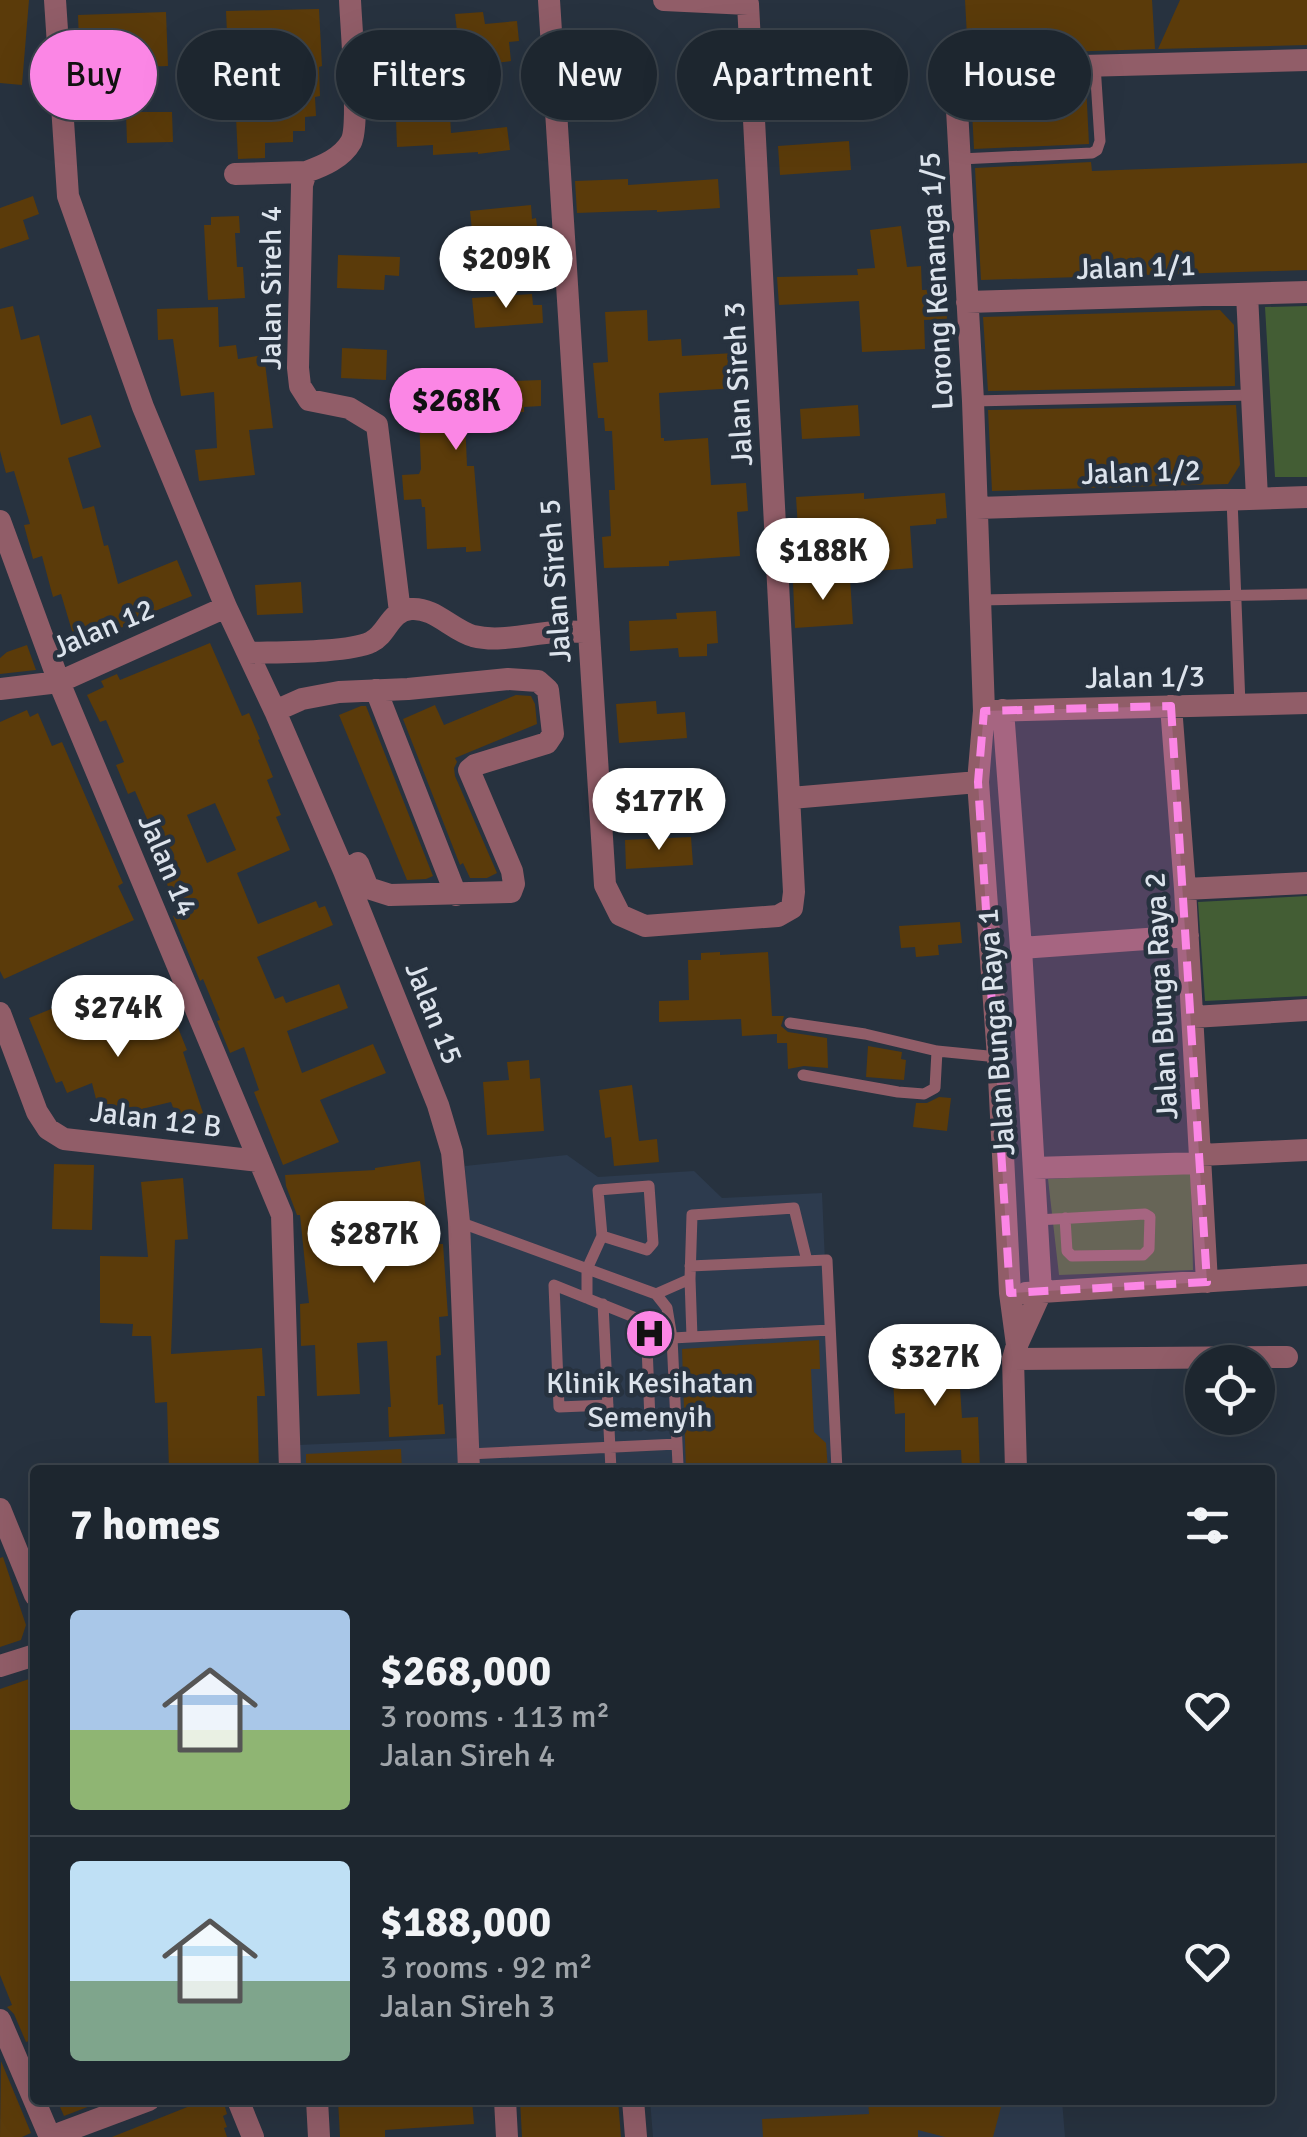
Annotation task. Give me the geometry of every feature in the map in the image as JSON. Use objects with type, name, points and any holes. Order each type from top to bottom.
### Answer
[{"type":"street","name":"Jalan 15","points":[[55,0],[68,196],[143,407],[226,607],[276,711],[344,870],[438,1105],[452,1152],[459,1222],[469,1462]]},
{"type":"street","name":"Jalan Sireh 4","points":[[350,0],[354,138],[344,153],[306,172],[302,185],[298,368],[300,386],[309,400],[349,408],[376,426],[400,612]]},
{"type":"street","name":"Jalan Sireh 5","points":[[549,0],[605,885],[620,915]]},
{"type":"street","name":"Jalan Sireh 3","points":[[620,915],[645,926],[778,916],[792,908],[794,892],[748,4],[664,0]]},
{"type":"street","name":"Lorong Kenanga 1/5","points":[[994,711],[980,600],[958,82],[971,70],[1307,60]]},
{"type":"street","points":[[235,174],[306,172]]},
{"type":"street","name":"Jalan 1/1","points":[[968,302],[1307,292]]},
{"type":"street","points":[[1247,294],[1257,498]]},
{"type":"street","name":"Jalan 1/2","points":[[977,508],[1307,497]]},
{"type":"street","name":"Jalan 14","points":[[0,520],[59,682],[282,1215],[290,1465]]},
{"type":"street","name":"Jalan 12","points":[[0,688],[59,682],[226,607]]},
{"type":"street","points":[[249,653],[350,648],[374,642],[392,618],[413,608],[472,636],[588,632]]},
{"type":"street","points":[[276,711],[302,699],[339,692],[508,678],[538,681],[548,690],[554,734],[547,744],[469,770],[512,871],[514,884],[510,892],[390,895],[368,888],[358,863],[344,870]]},
{"type":"street","points":[[376,690],[456,895]]},
{"type":"street","name":"Jalan 1/3","points":[[994,711],[1307,703]]},
{"type":"street","name":"Jalan Bunga Raya 2","points":[[1171,706],[1207,1282]]},
{"type":"street","points":[[994,711],[978,782],[1015,1352],[1016,1465]]},
{"type":"street","name":"Jalan Bunga Raya 1","points":[[994,711],[1021,948],[1041,1292],[1015,1352]]},
{"type":"street","points":[[791,798],[978,782]]},
{"type":"street","points":[[1185,888],[1307,883]]},
{"type":"street","points":[[1021,948],[1188,936]]},
{"type":"street","points":[[1193,1018],[1307,1010]]},
{"type":"street","name":"Jalan 12 B","points":[[0,1013],[37,1112],[48,1129],[64,1139],[260,1161]]},
{"type":"street","points":[[1034,1168],[1307,1150]]},
{"type":"street","points":[[1010,1293],[1307,1275]]},
{"type":"street","points":[[1015,1352],[1292,1357]]},
{"type":"street","points":[[0,1509],[30,1583]]},
{"type":"street","points":[[0,1666],[30,1657]]},
{"type":"street","points":[[0,2020],[30,2090]]},
{"type":"street","points":[[36,2105],[50,2137],[135,2105]]},
{"type":"street","points":[[240,2105],[253,2137]]},
{"type":"street","points":[[317,2105],[319,2137]]},
{"type":"street","points":[[505,2105],[507,2137]]},
{"type":"street","points":[[633,2105],[636,2137]]},
{"type":"lane","points":[[960,160],[1097,150],[1100,142],[1095,65]]},
{"type":"lane","points":[[972,401],[1252,396]]},
{"type":"lane","points":[[1232,499],[1240,704]]},
{"type":"lane","points":[[980,600],[1307,594]]},
{"type":"lane","points":[[790,1023],[865,1034],[937,1051],[998,1057]]},
{"type":"lane","points":[[803,1076],[924,1094],[936,1088],[937,1051]]},
{"type":"lane","points":[[587,1298],[587,1268],[602,1236],[598,1190],[649,1186],[653,1242],[647,1250],[602,1236]]},
{"type":"lane","points":[[692,1337],[692,1215],[794,1208],[808,1261]]},
{"type":"lane","points":[[1037,1220],[1064,1218],[1144,1214],[1150,1217],[1149,1249],[1143,1254],[1072,1256],[1066,1250],[1064,1218]]},
{"type":"lane","points":[[459,1222],[656,1294],[667,1308],[672,1338],[678,1465]]},
{"type":"lane","points":[[656,1294],[690,1273],[827,1260],[837,1465]]},
{"type":"lane","points":[[608,1405],[559,1408],[554,1285],[646,1322],[650,1420],[608,1422]]},
{"type":"lane","points":[[603,1304],[611,1465]]},
{"type":"lane","points":[[672,1338],[830,1330]]},
{"type":"lane","points":[[469,1462],[677,1444]]},
{"type":"highlighted area","points":[[1171,706],[1207,1282],[1010,1293],[978,782],[984,711]]},
{"type":"shaded area","name":"Klinik Kesihatan Semenyih","points":[[567,1155],[598,1177],[694,1171],[722,1198],[822,1193],[834,1465],[479,1465],[465,1166]]},
{"type":"shaded area","points":[[459,1438],[460,1465],[299,1465],[298,1445]]},
{"type":"shaded area","points":[[650,2105],[1062,2105],[1065,2137],[653,2137]]},
{"type":"green space","points":[[1307,306],[1307,477],[1275,477],[1265,307]]},
{"type":"green space","points":[[1307,896],[1307,996],[1205,1001],[1198,902]]},
{"type":"green space","points":[[1191,1172],[1193,1270],[1059,1275],[1048,1179]]},
{"type":"building","points":[[0,0],[29,0],[22,85],[0,83]]},
{"type":"building","points":[[965,0],[1152,0],[1155,49],[1091,51],[1091,30],[967,30]]},
{"type":"building","points":[[1180,0],[1307,0],[1307,45],[1158,49]]},
{"type":"building","points":[[319,9],[320,96],[316,97],[316,30],[227,30],[226,11]]},
{"type":"building","points":[[166,12],[168,66],[157,66],[157,30],[79,30],[78,15]]},
{"type":"building","points":[[483,12],[485,24],[517,21],[519,41],[509,42],[511,61],[501,62],[501,30],[457,30],[455,14]]},
{"type":"building","points":[[157,112],[172,112],[173,142],[127,143],[126,120],[157,120]]},
{"type":"building","points":[[236,120],[305,120],[305,131],[293,131],[293,142],[265,143],[265,158],[238,159]]},
{"type":"building","points":[[396,120],[450,120],[451,133],[507,127],[510,150],[433,155],[433,145],[397,147]]},
{"type":"building","points":[[972,120],[1088,120],[1089,144],[974,149]]},
{"type":"building","points":[[849,141],[851,170],[780,175],[778,146]]},
{"type":"building","points":[[1091,162],[1092,171],[1307,163],[1307,270],[981,280],[975,168]]},
{"type":"building","points":[[628,179],[628,185],[718,179],[720,208],[577,213],[575,181]]},
{"type":"building","points":[[33,196],[39,214],[23,220],[29,239],[0,249],[0,208]]},
{"type":"building","points":[[531,205],[538,234],[473,240],[470,211]]},
{"type":"building","points":[[239,216],[240,233],[235,233],[237,267],[243,267],[245,298],[208,300],[204,225],[211,225],[211,217]]},
{"type":"building","points":[[901,226],[907,267],[921,266],[922,290],[945,289],[947,319],[924,320],[925,349],[862,352],[859,301],[779,305],[777,277],[858,275],[857,269],[875,268],[870,230]]},
{"type":"building","points":[[338,255],[400,257],[399,276],[385,275],[384,290],[337,288]]},
{"type":"building","points":[[532,294],[533,305],[542,305],[543,323],[475,328],[472,298]]},
{"type":"building","points":[[13,306],[21,340],[39,335],[61,425],[91,415],[101,447],[68,458],[83,509],[94,506],[118,584],[177,560],[192,596],[123,627],[75,641],[61,594],[53,597],[42,556],[33,559],[24,525],[30,524],[14,471],[6,473],[0,451],[0,309]]},
{"type":"building","points":[[218,307],[219,347],[236,345],[238,359],[264,355],[273,428],[249,430],[255,475],[199,481],[195,450],[217,448],[214,392],[181,396],[173,339],[158,340],[157,309]]},
{"type":"building","points":[[647,310],[648,341],[681,339],[682,356],[734,353],[736,388],[659,393],[661,438],[708,438],[711,485],[746,483],[748,511],[737,512],[740,556],[669,561],[669,566],[604,568],[602,537],[611,536],[609,490],[615,490],[612,431],[605,431],[604,418],[598,418],[593,363],[608,362],[605,312]]},
{"type":"building","points":[[1220,310],[1234,325],[1235,386],[988,391],[983,317]]},
{"type":"building","points":[[342,348],[387,350],[386,380],[341,378]]},
{"type":"building","points":[[541,380],[541,406],[524,407],[524,412],[504,413],[504,417],[465,419],[467,466],[474,466],[481,551],[466,552],[466,547],[427,549],[425,507],[421,499],[404,500],[402,475],[419,474],[421,469],[419,416],[407,417],[406,385]]},
{"type":"building","points":[[858,405],[860,436],[802,439],[800,409]]},
{"type":"building","points":[[1236,405],[1240,465],[1228,484],[992,491],[988,410]]},
{"type":"building","points":[[864,493],[864,499],[945,493],[947,518],[936,519],[936,524],[910,526],[913,568],[876,571],[874,540],[869,541],[868,524],[798,528],[796,497]]},
{"type":"building","points":[[850,578],[853,624],[795,628],[793,582]]},
{"type":"building","points":[[301,582],[303,613],[257,615],[255,585]]},
{"type":"building","points":[[716,611],[718,643],[707,644],[707,656],[679,657],[678,648],[630,651],[629,621],[677,619],[676,613]]},
{"type":"building","points":[[210,643],[242,716],[249,713],[260,739],[273,777],[267,780],[281,815],[276,817],[290,850],[237,873],[258,924],[316,901],[319,908],[325,906],[333,925],[257,957],[275,999],[283,996],[286,1003],[339,984],[348,1008],[287,1031],[302,1073],[373,1044],[386,1073],[320,1100],[339,1142],[283,1165],[254,1092],[259,1090],[244,1047],[230,1053],[203,979],[200,981],[173,916],[180,914],[147,838],[154,835],[135,791],[128,794],[116,765],[124,762],[106,720],[100,722],[87,695],[104,687],[101,681],[117,674],[120,680]],"holes":[[[215,803],[236,850],[207,863],[187,815]]]},
{"type":"building","points":[[27,645],[36,670],[0,674],[0,658]]},
{"type":"building","points":[[516,695],[531,696],[537,724],[455,758],[455,776],[497,873],[487,878],[470,878],[463,863],[460,865],[403,719],[435,705],[444,725]]},
{"type":"building","points":[[656,701],[657,714],[685,712],[687,738],[619,743],[616,704]]},
{"type":"building","points":[[366,706],[433,876],[426,879],[407,880],[339,715]]},
{"type":"building","points":[[27,710],[30,717],[38,713],[52,746],[62,742],[123,883],[118,886],[134,920],[4,979],[0,971],[0,722]]},
{"type":"building","points":[[691,837],[693,865],[626,869],[625,840]]},
{"type":"building","points":[[960,922],[962,943],[938,945],[939,955],[916,957],[915,947],[901,948],[899,926]]},
{"type":"building","points":[[768,952],[772,1016],[784,1016],[781,1026],[788,1032],[827,1038],[828,1068],[788,1069],[787,1043],[777,1043],[777,1034],[742,1036],[741,1019],[659,1022],[659,1001],[689,1000],[688,960],[701,960],[701,953]]},
{"type":"building","points":[[93,992],[110,1033],[170,1008],[187,1050],[183,1052],[203,1113],[178,1121],[171,1102],[129,1112],[131,1122],[112,1127],[109,1117],[101,1119],[92,1083],[67,1093],[62,1081],[56,1083],[29,1018]]},
{"type":"building","points":[[868,1046],[902,1052],[901,1059],[906,1060],[904,1080],[866,1077]]},
{"type":"building","points":[[529,1060],[530,1079],[540,1078],[544,1131],[487,1135],[483,1082],[509,1080],[507,1062]]},
{"type":"building","points":[[632,1085],[639,1141],[657,1139],[659,1162],[614,1166],[611,1137],[605,1138],[599,1090]]},
{"type":"building","points":[[951,1098],[947,1131],[913,1127],[916,1103]]},
{"type":"building","points":[[420,1161],[430,1244],[443,1244],[448,1316],[439,1317],[441,1355],[436,1356],[438,1405],[443,1404],[445,1434],[389,1437],[387,1341],[357,1343],[360,1394],[317,1396],[315,1345],[301,1346],[300,1304],[309,1303],[300,1215],[285,1175],[375,1170]]},
{"type":"building","points":[[54,1164],[94,1165],[92,1230],[52,1229]]},
{"type":"building","points":[[183,1178],[188,1239],[175,1240],[171,1354],[262,1348],[265,1396],[257,1396],[259,1465],[169,1465],[167,1402],[155,1403],[151,1336],[132,1336],[133,1324],[100,1323],[100,1256],[148,1257],[141,1182]]},
{"type":"building","points":[[819,1340],[820,1369],[811,1369],[814,1432],[826,1443],[828,1465],[686,1465],[682,1349]]},
{"type":"building","points":[[958,1358],[962,1418],[978,1417],[980,1465],[962,1465],[961,1450],[905,1452],[905,1413],[895,1414],[892,1362]]},
{"type":"building","points":[[401,1449],[402,1465],[306,1465],[306,1454]]},
{"type":"building","points":[[3,1557],[26,1625],[21,1640],[0,1647],[0,1558]]},
{"type":"building","points":[[30,1679],[30,2041],[26,2042],[7,2007],[12,2005],[0,1975],[0,1689]]},
{"type":"building","points":[[1,2061],[31,2133],[22,2137],[0,2137]]},
{"type":"building","points":[[59,2105],[93,2105],[64,2116]]},
{"type":"building","points":[[192,2105],[224,2105],[227,2114],[223,2116],[227,2137],[112,2137]]},
{"type":"building","points":[[338,2105],[472,2105],[474,2124],[385,2130],[385,2137],[340,2137]]},
{"type":"building","points":[[520,2105],[618,2105],[621,2137],[522,2137]]},
{"type":"building","points":[[868,2105],[1001,2107],[993,2137],[945,2137],[918,2130],[918,2137],[763,2137],[762,2119],[869,2114]]},
{"type":"place","name":"Klinik Kesihatan Semenyih","points":[[650,1334]]}]
